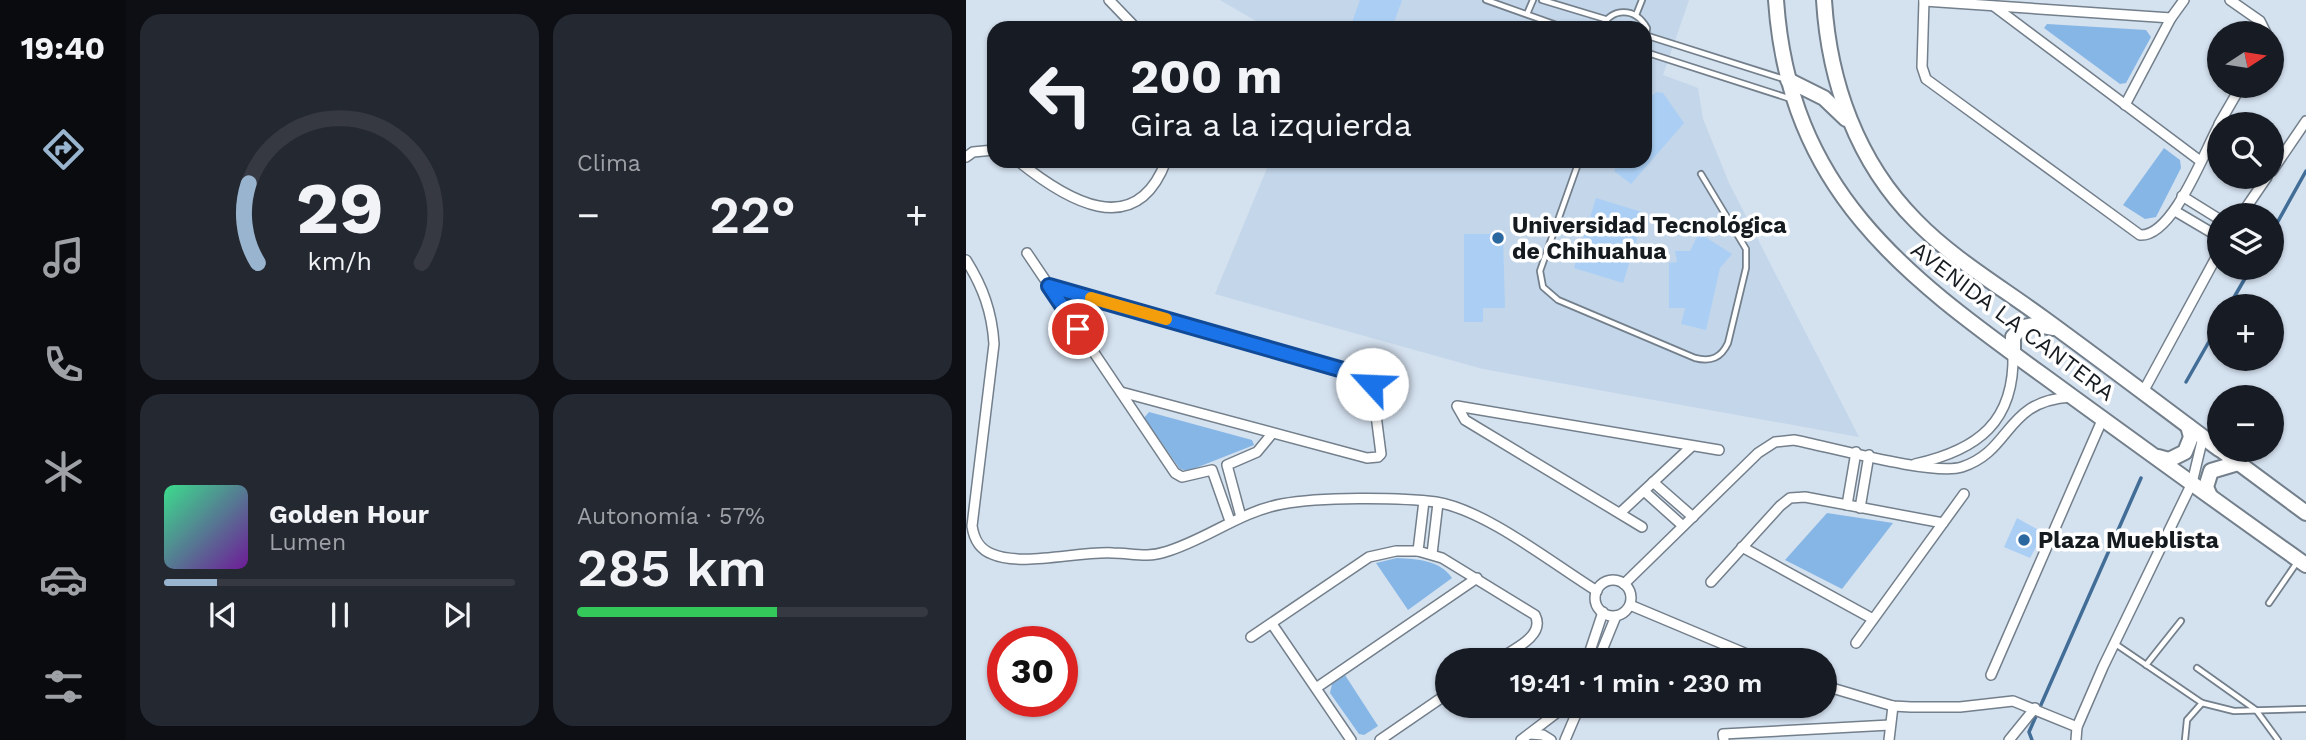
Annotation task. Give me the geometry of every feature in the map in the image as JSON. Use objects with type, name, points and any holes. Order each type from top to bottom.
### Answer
[{"type":"main road","name":"AVENIDA LA CANTERA","points":[[1776,0],[1793,100],[1830,180],[1863,225],[1930,292],[2302,563]]},
{"type":"main road","name":"AVENIDA LA CANTERA","points":[[1824,0],[1829,42],[1849,122],[1874,170],[1916,222],[1943,246],[2207,440]]},
{"type":"main road","points":[[1788,80],[1824,98],[1849,122]]},
{"type":"main road","points":[[2013,353],[2013,337],[2023,327],[2035,324],[2058,329]]},
{"type":"main road","points":[[2157,457],[2169,460],[2185,452],[2190,437],[2188,426]]},
{"type":"main road","name":"AVENIDA LA CANTERA","points":[[2238,463],[2306,513]]},
{"type":"main road","points":[[2210,496],[2206,487],[2211,471],[2238,463]]},
{"type":"street","points":[[1109,0],[1129,21]]},
{"type":"street","points":[[2171,18],[1924,0],[1923,67],[1926,79],[1934,87],[2140,235],[2157,231],[2175,211],[2207,146]]},
{"type":"street","points":[[2125,105],[2171,18],[2184,0]]},
{"type":"street","points":[[2230,0],[2259,21]]},
{"type":"street","points":[[1994,6],[2199,160]]},
{"type":"street","points":[[2284,153],[2306,121]]},
{"type":"street","points":[[966,157],[973,152],[987,151]]},
{"type":"street","points":[[1028,168],[1066,196],[1091,205],[1118,207],[1135,202],[1152,188],[1162,168]]},
{"type":"street","points":[[2182,196],[2207,212]]},
{"type":"street","points":[[2175,211],[2207,230]]},
{"type":"street","points":[[1027,253],[1175,473],[1182,477],[1212,470],[1230,522]]},
{"type":"street","points":[[966,260],[988,303],[994,344],[972,526],[974,538],[989,554],[1011,558],[1087,552],[1155,555],[1241,517],[1297,502],[1424,501],[1481,518],[1597,592]]},
{"type":"street","points":[[2143,392],[2207,274]]},
{"type":"street","points":[[1049,286],[1371,380],[1381,449],[1378,457],[1367,458],[1271,435],[1121,392]]},
{"type":"street","points":[[1913,464],[1965,449],[1975,443],[1999,414],[2014,384],[2013,353]]},
{"type":"street","points":[[1624,584],[1758,453],[1774,442],[1794,440],[1939,471],[1964,466],[1985,454],[2012,424],[2035,404],[2051,398],[2073,397]]},
{"type":"street","points":[[1642,527],[1465,420],[1457,407],[1719,450]]},
{"type":"street","points":[[1999,414],[2012,424]]},
{"type":"street","points":[[1991,675],[2103,418]]},
{"type":"street","points":[[1241,517],[1227,465],[1257,452],[1271,435]]},
{"type":"street","points":[[2076,740],[2077,727],[2114,643],[2192,483],[2203,437]]},
{"type":"street","points":[[1620,513],[1692,446]]},
{"type":"street","points":[[1847,505],[1856,452]]},
{"type":"street","points":[[1860,508],[1869,455]]},
{"type":"street","points":[[1653,482],[1693,517]]},
{"type":"street","points":[[1644,491],[1683,526]]},
{"type":"street","points":[[1856,643],[1964,494]]},
{"type":"street","points":[[1711,582],[1790,498],[1805,497],[1943,523]]},
{"type":"street","points":[[1418,551],[1424,501]]},
{"type":"street","points":[[1432,554],[1438,503]]},
{"type":"street","points":[[1742,547],[1873,620]]},
{"type":"street","points":[[1251,637],[1369,557],[1396,551],[1418,551],[1432,554],[1477,578],[1537,618],[1536,632],[1514,648]]},
{"type":"street","points":[[1316,688],[1477,578]]},
{"type":"street","points":[[1616,616],[1603,612],[1596,601],[1597,592],[1611,580],[1624,584],[1630,591],[1630,605]]},
{"type":"street","points":[[1603,648],[1616,616],[1630,605]]},
{"type":"street","points":[[1630,605],[1732,648]]},
{"type":"street","points":[[1591,648],[1603,612]]},
{"type":"street","points":[[1272,624],[1351,740]]},
{"type":"street","points":[[1837,690],[1893,706],[1960,707],[2013,701],[2077,727]]},
{"type":"street","points":[[1380,740],[1435,702]]},
{"type":"street","points":[[1889,740],[1893,706]]},
{"type":"street","points":[[2009,740],[2035,708]]},
{"type":"street","points":[[1521,740],[1551,718]]},
{"type":"street","points":[[1565,740],[1574,718]]},
{"type":"street","points":[[1724,740],[1723,734],[1890,725]]},
{"type":"street","points":[[1530,734],[1543,735],[1551,740]]},
{"type":"lane","points":[[1486,0],[1546,21]]},
{"type":"lane","points":[[1527,14],[1532,0]]},
{"type":"lane","points":[[1542,0],[1605,19],[1620,12],[1636,15],[1641,21]]},
{"type":"lane","points":[[1636,15],[1642,0]]},
{"type":"lane","points":[[1652,37],[1788,80]]},
{"type":"lane","points":[[1652,51],[1793,100]]},
{"type":"lane","points":[[1577,168],[1540,271],[1543,286],[1548,293],[1571,305],[1695,358],[1711,360],[1724,352],[1728,343],[1747,259],[1743,240],[1701,174]]},
{"type":"lane","points":[[2269,603],[2302,563]]},
{"type":"lane","points":[[2146,665],[2181,621]]},
{"type":"lane","points":[[2114,643],[2202,703],[2217,709],[2306,709]]},
{"type":"lane","points":[[2197,668],[2256,710],[2278,740]]},
{"type":"lane","points":[[2185,740],[2188,720],[2202,703]]},
{"type":"shaded area","name":"Universidad Tecnológica de Chihuahua","points":[[1220,0],[1689,0],[1663,75],[1698,88],[1703,119],[1729,183],[1859,437],[1483,369],[1215,294],[1267,168],[1652,168],[1652,21],[1256,21]]},
{"type":"shaded area","points":[[2047,24],[2146,30],[2151,37],[2126,83],[2120,84],[2044,28]]},
{"type":"shaded area","points":[[2164,148],[2180,160],[2181,168],[2156,217],[2145,219],[2123,205]]},
{"type":"shaded area","points":[[1149,412],[1252,440],[1254,445],[1188,471],[1180,469],[1144,418]]},
{"type":"shaded area","points":[[1827,513],[1893,523],[1842,589],[1785,560]]},
{"type":"shaded area","points":[[1397,558],[1435,564],[1452,578],[1408,610],[1376,563]]},
{"type":"shaded area","points":[[1345,675],[1378,726],[1364,735],[1359,734],[1330,693],[1332,684]]},
{"type":"building","points":[[1360,0],[1402,0],[1394,21],[1352,21]]},
{"type":"building","points":[[1657,92],[1663,93],[1684,123],[1652,160],[1652,95]]},
{"type":"building","points":[[1616,168],[1645,168],[1631,184],[1614,171]]},
{"type":"building","points":[[1596,198],[1645,213],[1623,283],[1574,268]]},
{"type":"building","points":[[1699,233],[1732,254],[1720,268],[1706,330],[1681,324],[1685,308],[1669,308],[1669,263],[1677,262],[1675,251],[1690,251]]},
{"type":"building","points":[[1464,234],[1503,234],[1505,308],[1483,308],[1483,322],[1464,322]]},
{"type":"building","name":"Plaza Mueblista","points":[[2017,518],[2044,533],[2030,558],[2004,547]]},
{"type":"waterway","points":[[2284,210],[2306,171]]},
{"type":"waterway","points":[[2236,294],[2244,280]]},
{"type":"waterway","points":[[2186,382],[2207,345]]},
{"type":"waterway","points":[[2032,740],[2029,732],[2141,478]]},
{"type":"slow traffic","points":[[1091,298],[1166,319]]},
{"type":"place","name":"Universidad Tecnológica de Chihuahua","points":[[1498,238]]},
{"type":"place","name":"Plaza Mueblista","points":[[2024,540]]},
{"type":"route","points":[[1078,329],[1049,286],[1368,377],[1372,384]]}]
